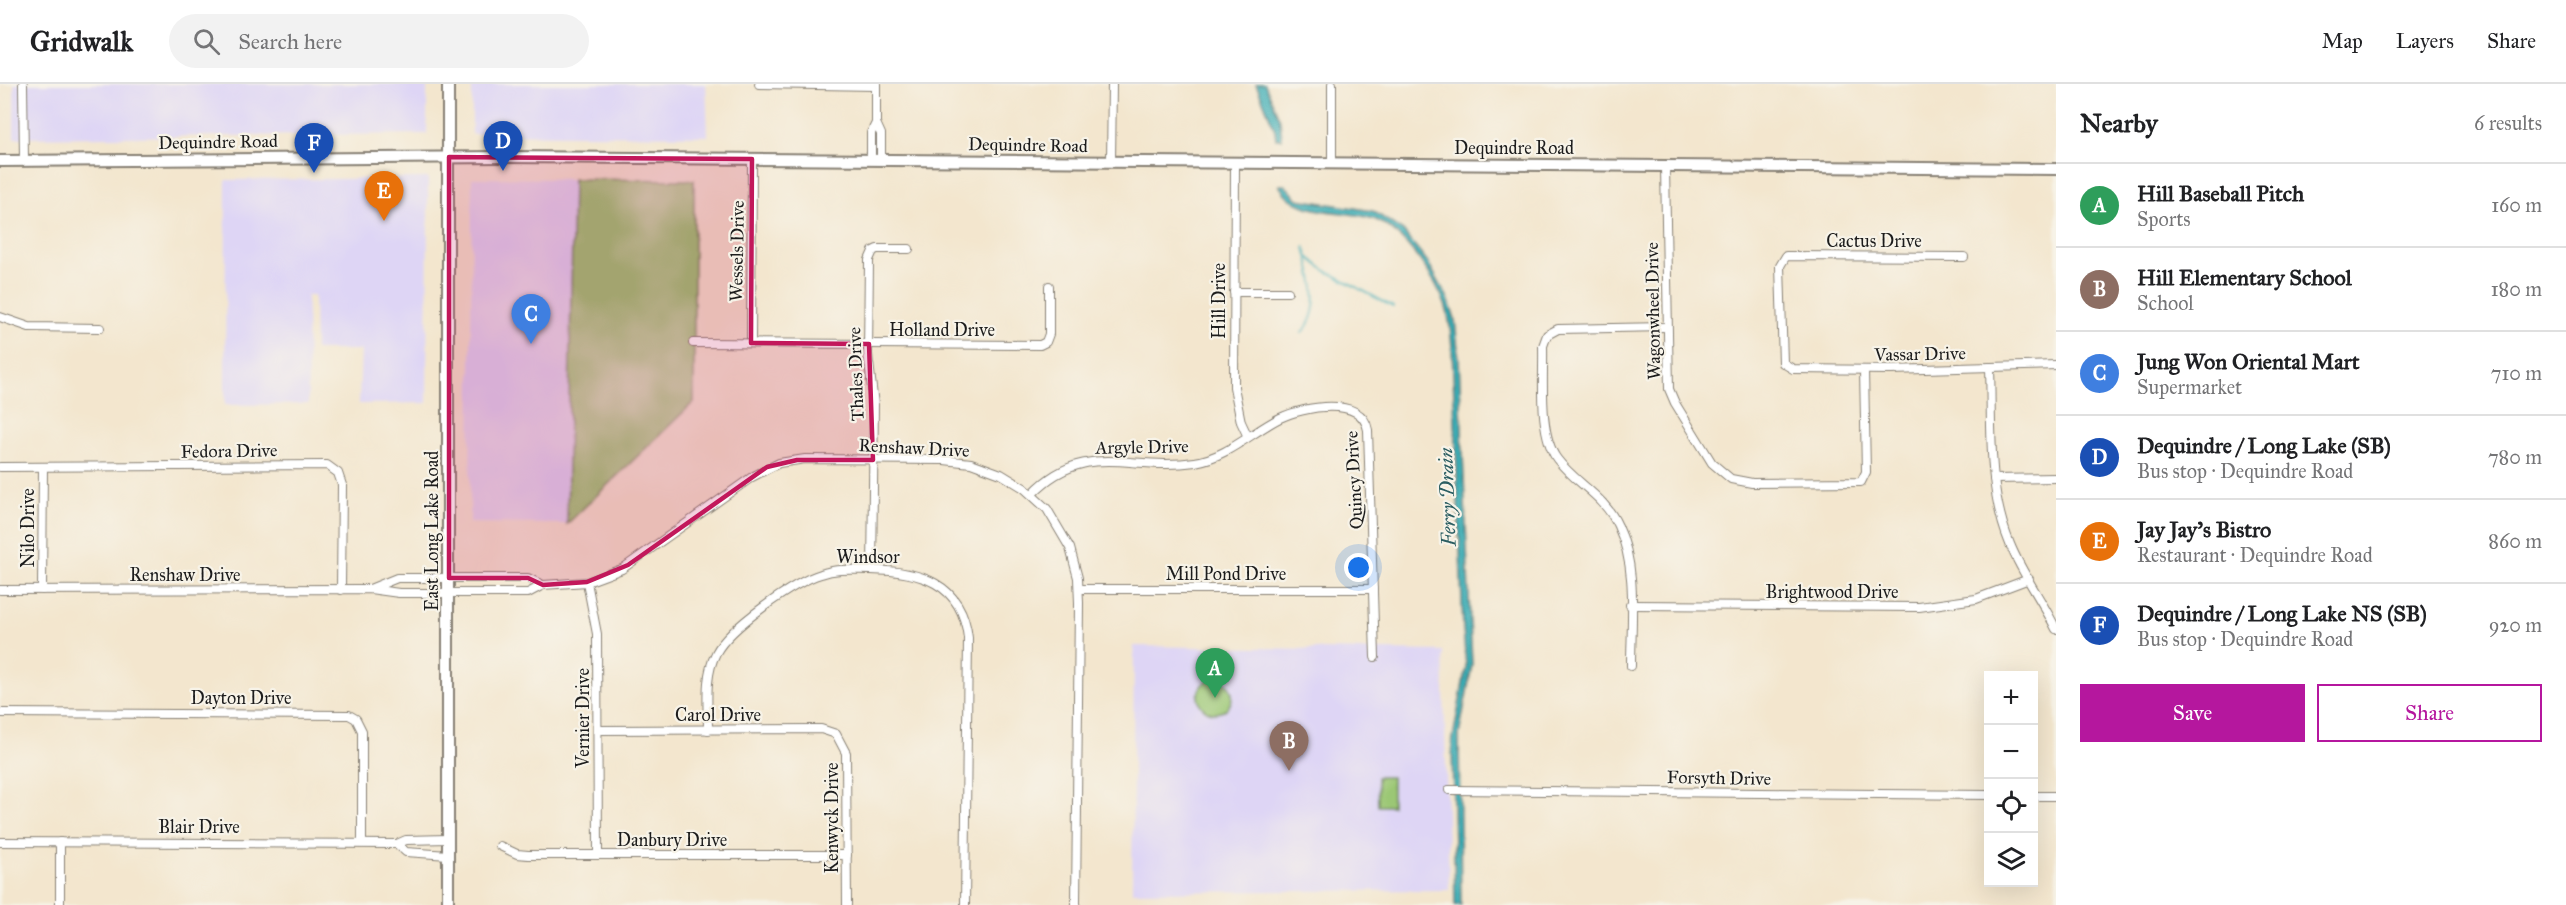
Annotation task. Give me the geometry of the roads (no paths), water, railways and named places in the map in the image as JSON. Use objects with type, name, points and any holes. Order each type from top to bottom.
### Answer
[{"type":"main road","name":"East Long Lake Road","points":[[448,84],[448,905]]},
{"type":"main road","name":"Dequindre Road","points":[[0,161],[449,157],[2056,169]]},
{"type":"street","points":[[23,84],[24,160]]},
{"type":"street","points":[[759,84],[876,85],[876,123],[881,134],[876,160]]},
{"type":"street","points":[[1111,162],[1112,84]]},
{"type":"street","points":[[1332,84],[1332,164]]},
{"type":"street","name":"Wessels Drive","points":[[750,343],[752,159]]},
{"type":"street","name":"Hill Drive","points":[[1234,163],[1234,387],[1248,437]]},
{"type":"street","name":"Wagonwheel Drive","points":[[1665,166],[1668,377],[1671,396],[1719,471],[1731,479],[1747,483],[1857,484],[1864,480],[1866,472],[1864,370]]},
{"type":"street","name":"Thales Drive","points":[[872,570],[874,405],[868,344],[870,255],[877,249],[909,249]]},
{"type":"street","name":"Cactus Drive","points":[[1785,366],[1782,359],[1780,266],[1784,258],[1792,255],[1964,257]]},
{"type":"street","name":"Holland Drive","points":[[693,343],[1035,345],[1046,342],[1049,334],[1049,286]]},
{"type":"street","points":[[1234,292],[1288,292]]},
{"type":"street","points":[[0,317],[35,328],[100,328]]},
{"type":"street","points":[[1631,666],[1628,558],[1619,527],[1601,500],[1557,459],[1548,441],[1545,420],[1544,342],[1550,332],[1558,328],[1668,327]]},
{"type":"street","name":"Vassar Drive","points":[[1785,366],[1793,369],[1864,370],[2056,365]]},
{"type":"street","points":[[1990,367],[1994,479],[2004,530],[2055,624]]},
{"type":"street","name":"Argyle Drive","points":[[1032,495],[1055,473],[1077,464],[1195,462],[1215,456],[1294,413],[1336,408],[1358,412]]},
{"type":"street","name":"Quincy Drive","points":[[1358,412],[1366,421],[1368,430],[1375,657]]},
{"type":"street","name":"Renshaw Drive","points":[[0,590],[370,589],[386,592],[528,593],[543,585],[587,582],[622,569],[767,467],[797,460],[944,460],[971,464],[1001,474],[1032,495],[1047,509],[1066,539],[1075,565],[1079,589],[1076,905]]},
{"type":"street","name":"Fedora Drive","points":[[0,467],[327,465],[338,473],[342,485],[342,590]]},
{"type":"street","name":"Nilo Drive","points":[[42,590],[43,467]]},
{"type":"street","points":[[1994,479],[2056,478]]},
{"type":"street","name":"Windsor","points":[[708,730],[711,664],[720,645],[731,633],[808,579],[837,570],[904,571],[928,579],[953,599],[966,624],[968,648],[965,905]]},
{"type":"street","name":"Renshaw Drive","points":[[370,589],[397,578],[528,578],[543,585]]},
{"type":"street","name":"Brightwood Drive","points":[[1630,605],[1919,608],[1976,599],[2029,579]]},
{"type":"street","name":"Vernier Drive","points":[[587,582],[597,634],[598,855]]},
{"type":"street","name":"Mill Pond Drive","points":[[1079,589],[1373,589]]},
{"type":"street","name":"Dayton Drive","points":[[0,713],[349,715],[356,719],[362,731],[362,842]]},
{"type":"street","name":"Carol Drive","points":[[598,730],[821,729],[837,734]]},
{"type":"street","name":"Kenwyck Drive","points":[[837,734],[846,753],[847,905]]},
{"type":"street","name":"Forsyth Drive","points":[[1450,790],[1984,795]]},
{"type":"street","points":[[2038,796],[2056,796]]},
{"type":"street","name":"Blair Drive","points":[[0,842],[362,842],[397,844],[406,840],[448,839]]},
{"type":"street","points":[[60,842],[60,905]]},
{"type":"street","name":"Blair Drive","points":[[397,844],[406,852],[448,855]]},
{"type":"street","name":"Danbury Drive","points":[[500,846],[518,854],[528,855],[847,855]]},
{"type":"water","points":[[1256,84],[1265,84],[1280,120],[1282,139],[1276,139],[1275,130]]},
{"type":"water","name":"Ferry Drain","points":[[1279,185],[1285,185],[1298,199],[1373,211],[1403,231],[1427,261],[1448,298],[1455,320],[1459,359],[1472,665],[1459,735],[1461,905],[1455,905],[1452,743],[1466,667],[1452,348],[1447,312],[1442,296],[1418,258],[1409,246],[1388,227],[1366,217],[1310,208],[1287,196]]},
{"type":"waterway","points":[[1302,333],[1309,323],[1314,303],[1313,281],[1305,247]]},
{"type":"waterway","points":[[1307,256],[1323,269],[1393,307]]},
{"type":"place","name":"Dequindre / Long Lake (SB)","points":[[503,171]]},
{"type":"place","name":"Dequindre / Long Lake NS (SB)","points":[[314,173]]},
{"type":"place","name":"Jay Jay's Bistro","points":[[384,221]]},
{"type":"place","name":"Jung Won Oriental Mart","points":[[531,344]]},
{"type":"place","name":"Hill Baseball Pitch","points":[[1215,698]]},
{"type":"place","name":"Hill Elementary School","points":[[1289,771]]}]
